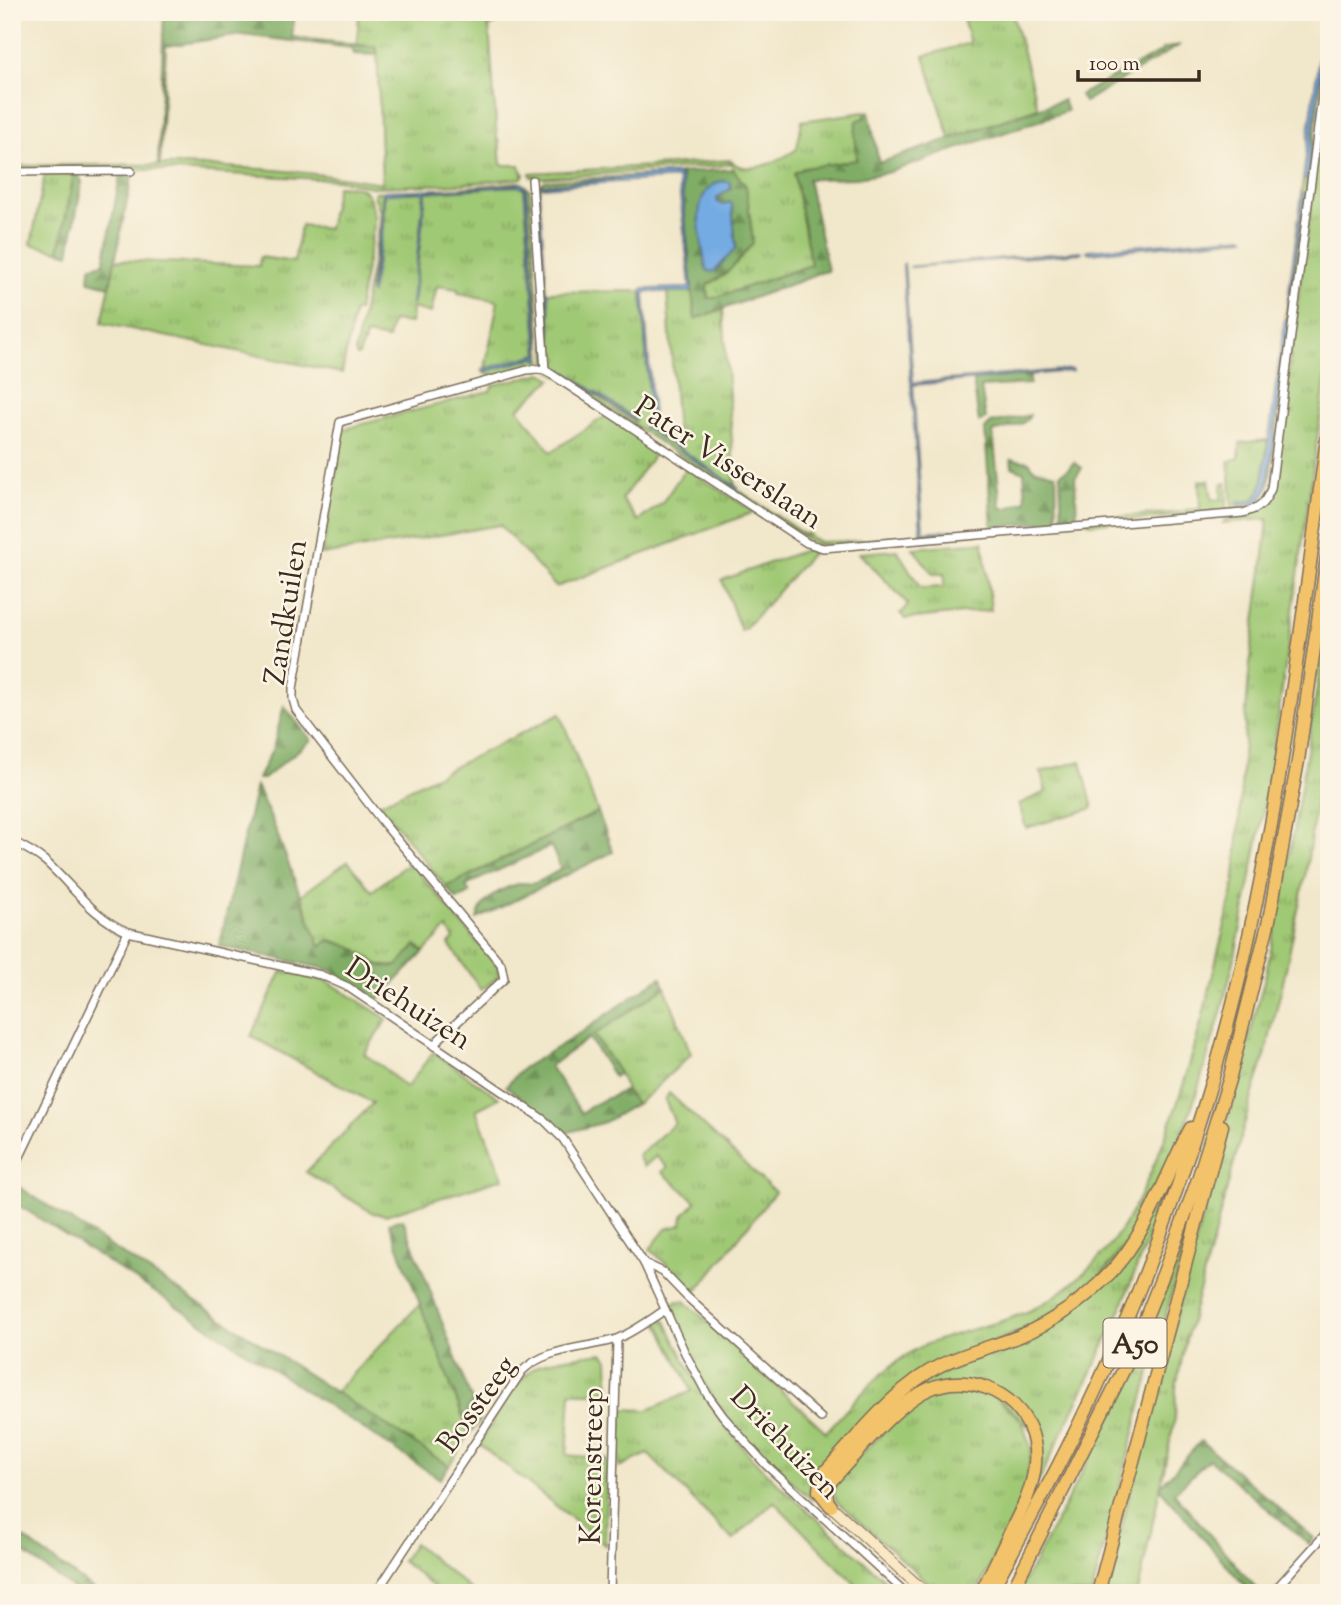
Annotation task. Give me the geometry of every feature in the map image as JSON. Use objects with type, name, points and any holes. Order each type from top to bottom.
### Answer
[{"type":"highway","name":"A50","points":[[990,1593],[1075,1433],[1112,1354],[1149,1265],[1206,1100],[1242,964],[1270,826],[1329,424]]},
{"type":"highway","name":"A50","points":[[1011,1593],[1130,1357],[1193,1191],[1229,1080],[1269,920],[1297,761],[1329,543]]},
{"type":"highway","name":"A50","points":[[1098,1593],[1212,1167],[1228,1104],[1229,1080]]},
{"type":"highway","name":"A50","points":[[831,1506],[819,1491],[824,1474],[909,1386],[940,1366],[1020,1336],[1049,1321],[1083,1297],[1112,1270],[1129,1250],[1145,1224],[1182,1144],[1206,1100]]},
{"type":"highway","points":[[831,1506],[826,1492],[829,1484],[910,1399],[932,1388],[954,1383],[982,1386],[999,1393],[1017,1408],[1028,1425],[1034,1441],[1035,1464],[1027,1500],[981,1593]]},
{"type":"main road","name":"Driehuizen","points":[[831,1506],[926,1593]]},
{"type":"street","name":"Pater Visserslaan","points":[[545,370],[807,543],[823,548],[1243,513],[1258,508],[1271,489],[1329,43]]},
{"type":"street","points":[[12,172],[131,171]]},
{"type":"street","points":[[532,180],[545,370]]},
{"type":"street","name":"Zandkuilen","points":[[434,1046],[504,979],[501,964],[385,825],[296,710],[293,689],[340,422],[527,370],[545,370]]},
{"type":"street","name":"Driehuizen","points":[[12,841],[45,862],[100,916],[114,926],[128,932],[321,975],[348,987],[544,1121],[563,1139],[644,1263],[706,1394],[766,1465],[906,1593]]},
{"type":"street","points":[[12,1173],[128,932]]},
{"type":"street","name":"Driehuizen","points":[[644,1263],[663,1272],[821,1418]]},
{"type":"street","name":"Bossteeg","points":[[376,1593],[522,1371],[542,1356],[617,1340],[665,1310]]},
{"type":"street","name":"Korenstreep","points":[[610,1593],[617,1340]]},
{"type":"street","points":[[1272,1593],[1329,1530]]},
{"type":"green space","points":[[164,12],[295,12],[292,37],[377,47],[377,55],[354,54],[352,48],[242,35],[166,46],[158,165]]},
{"type":"green space","points":[[359,12],[488,12],[490,16],[490,12],[494,12],[495,25],[489,26],[501,165],[520,165],[524,174],[522,178],[460,184],[372,187],[339,180],[156,170],[12,170],[12,166],[195,166],[248,168],[382,183],[377,47],[355,45]]},
{"type":"green space","points":[[961,12],[1012,12],[1038,108],[950,138],[924,56],[970,43]]},
{"type":"green space","points":[[1329,12],[1269,487],[1256,505],[1234,511],[1229,461],[1239,458],[1240,443],[1268,440],[1263,481],[1258,495],[1252,500],[1238,503],[1255,503],[1268,483],[1289,320],[1285,318],[1287,306],[1290,305],[1304,197],[1304,194],[1301,194],[1303,180],[1306,180],[1325,14]]},
{"type":"green space","points":[[1180,45],[1084,102],[1080,95],[1161,52],[1162,49]]},
{"type":"green space","points":[[1329,61],[1329,355],[1270,774],[1257,846],[1220,1016],[1180,1140],[1136,1232],[1096,1281],[1039,1323],[938,1364],[836,1454],[812,1482],[812,1500],[739,1434],[694,1365],[670,1305],[685,1301],[826,1432],[871,1384],[910,1353],[936,1340],[1038,1307],[1080,1276],[1100,1257],[1130,1215],[1168,1129],[1199,1032],[1234,886],[1249,674],[1268,519],[1223,523],[1228,516],[1263,507],[1273,492]]},
{"type":"green space","points":[[1063,100],[1067,111],[890,172],[857,178],[808,179],[828,271],[695,319],[681,173],[733,169],[746,186],[753,243],[733,267],[707,285],[708,298],[714,298],[811,265],[794,173],[804,168],[857,160],[857,121],[866,117],[865,112],[869,111],[879,163]],"holes":[[[722,181],[721,195],[717,198],[719,205],[732,205],[736,248],[715,271],[707,271],[699,215],[708,189]]]},
{"type":"green space","points":[[865,112],[866,118],[857,121],[858,160],[804,168],[794,173],[811,265],[714,298],[708,299],[707,285],[724,276],[753,243],[746,186],[734,172],[731,163],[537,178],[531,177],[530,173],[730,160],[738,166],[754,168],[777,161],[797,149],[802,121]]},
{"type":"green space","points":[[681,173],[681,177],[673,174],[540,187],[538,211],[536,187],[545,181]]},
{"type":"green space","points":[[45,174],[74,174],[59,251],[31,244]]},
{"type":"green space","points":[[74,174],[79,176],[82,182],[69,254],[59,251]]},
{"type":"green space","points":[[120,176],[132,176],[110,286],[89,281],[90,270],[92,266],[104,263]]},
{"type":"green space","points":[[517,182],[530,190],[542,363],[538,366],[493,377],[484,373],[482,370],[485,369],[485,372],[537,357],[540,359],[526,188],[517,184],[459,189],[411,190]]},
{"type":"green space","points":[[337,186],[355,187],[364,191],[372,204],[374,220],[358,311],[354,312],[342,373],[102,323],[115,260],[259,266],[260,257],[294,262],[301,225],[328,229]]},
{"type":"green space","points":[[517,186],[524,188],[538,354],[485,369],[498,301],[458,293],[458,289],[437,286],[431,313],[412,308],[411,323],[392,321],[388,339],[366,335],[357,356],[355,352],[380,223],[375,192],[384,192],[382,220],[370,289],[383,228],[384,194],[424,194],[413,303],[426,192]]},
{"type":"green space","points":[[539,239],[546,282],[551,362],[556,368],[635,422],[634,418],[555,365],[548,292],[642,291],[651,430],[644,426],[805,535],[807,533],[820,542],[988,528],[987,531],[834,547],[814,544],[550,370],[547,363]]},
{"type":"green space","points":[[692,290],[695,319],[723,309],[735,486],[678,449],[667,291]]},
{"type":"green space","points":[[542,373],[552,379],[518,409],[551,452],[607,415],[658,449],[622,499],[638,521],[662,503],[686,468],[754,512],[556,587],[500,525],[322,555],[344,429],[490,391],[493,385]]},
{"type":"green space","points":[[1030,375],[1030,384],[981,387],[986,419],[979,422],[973,380]]},
{"type":"green space","points":[[1030,415],[1019,425],[993,432],[1001,508],[1026,501],[1024,472],[1012,467],[1011,459],[1029,462],[1034,469],[1056,474],[1057,521],[992,527],[985,429],[991,423]]},
{"type":"green space","points":[[1074,462],[1082,468],[1075,478],[1077,518],[1062,521],[1060,474]]},
{"type":"green space","points":[[1209,480],[1212,500],[1221,499],[1221,484],[1226,483],[1226,512],[1090,524],[1083,517],[1087,519],[1200,509],[1199,481]]},
{"type":"green space","points":[[983,542],[991,610],[905,619],[900,613],[908,604],[859,553],[897,550],[920,587],[944,587],[944,574],[933,574],[913,548]]},
{"type":"green space","points":[[808,549],[813,552],[741,631],[722,580]]},
{"type":"green space","points":[[1329,604],[1329,715],[1306,871],[1284,978],[1185,1344],[1176,1387],[1175,1418],[1138,1592],[1104,1593],[1266,973],[1301,789]]},
{"type":"green space","points":[[284,706],[311,740],[263,779],[258,779],[273,748]]},
{"type":"green space","points":[[560,714],[598,812],[446,887],[379,804]]},
{"type":"green space","points":[[1081,761],[1093,808],[1026,828],[1019,804],[1046,792],[1041,772]]},
{"type":"green space","points":[[256,786],[273,823],[320,947],[329,940],[354,949],[384,966],[397,966],[416,945],[424,952],[377,1001],[333,971],[219,946]]},
{"type":"green space","points":[[598,812],[613,852],[477,919],[483,905],[501,890],[523,883],[535,883],[560,870],[551,846],[473,882],[466,887],[470,893],[457,900],[446,887]]},
{"type":"green space","points":[[348,861],[372,891],[410,862],[499,968],[499,976],[481,990],[449,944],[454,939],[447,928],[424,952],[416,946],[397,966],[377,964],[354,948],[330,940],[320,947],[301,895]]},
{"type":"green space","points":[[282,971],[327,981],[387,1019],[364,1054],[406,1088],[433,1052],[499,1098],[476,1110],[503,1178],[386,1215],[373,1213],[306,1172],[373,1103],[251,1036]]},
{"type":"green space","points":[[661,977],[665,987],[594,1035],[619,1073],[614,1077],[589,1038],[550,1066],[582,1114],[592,1105],[626,1090],[636,1104],[605,1122],[566,1133],[506,1086],[523,1068],[576,1036]]},
{"type":"green space","points":[[665,987],[691,1054],[636,1104],[594,1035]]},
{"type":"green space","points":[[669,1093],[775,1192],[696,1292],[650,1249],[666,1229],[682,1225],[683,1216],[696,1202],[662,1172],[667,1167],[656,1156],[644,1167],[638,1156],[675,1123],[665,1100]]},
{"type":"green space","points":[[13,1183],[449,1466],[440,1479],[12,1201]]},
{"type":"green space","points":[[1167,1188],[1123,1303],[1031,1497],[1034,1432],[983,1382],[906,1398],[904,1394],[920,1382],[1086,1299]]},
{"type":"green space","points":[[1193,1216],[1092,1593],[1018,1593],[1119,1398],[1153,1321]]},
{"type":"green space","points":[[403,1219],[480,1422],[470,1433],[389,1223]]},
{"type":"green space","points":[[420,1304],[470,1433],[449,1466],[335,1392]]},
{"type":"green space","points":[[656,1318],[666,1321],[703,1393],[750,1456],[899,1593],[864,1593],[774,1502],[733,1540],[648,1454],[619,1467],[621,1409],[648,1410],[692,1391]]},
{"type":"green space","points":[[603,1353],[608,1359],[609,1393],[571,1393],[567,1455],[607,1459],[605,1545],[479,1444],[506,1401],[530,1371],[570,1357]]},
{"type":"green space","points":[[954,1386],[991,1393],[1022,1421],[1031,1449],[1026,1491],[977,1593],[940,1593],[837,1502],[834,1494],[842,1473],[917,1399]]},
{"type":"green space","points":[[1201,1441],[1314,1538],[1309,1544],[1209,1459],[1174,1493],[1260,1593],[1251,1593],[1160,1489]]},
{"type":"green space","points":[[12,1530],[99,1593],[79,1593],[12,1544]]},
{"type":"green space","points":[[414,1543],[475,1593],[441,1593],[402,1561]]},
{"type":"water","points":[[1324,28],[1326,30],[1307,178],[1303,180],[1322,32]]},
{"type":"water","points":[[679,175],[681,179],[692,289],[690,292],[644,294],[654,431],[737,489],[644,427],[651,429],[642,291],[690,286],[678,178],[541,187],[539,192],[544,282],[537,193],[541,185]]},
{"type":"water","points":[[722,181],[729,182],[731,188],[717,198],[717,202],[722,205],[730,202],[732,205],[736,248],[711,272],[706,269],[702,245],[700,206],[711,187]]},
{"type":"water","points":[[522,184],[526,188],[540,359],[536,357],[485,372],[485,369],[538,354],[524,188],[517,186],[426,192],[412,303],[424,194],[384,194],[383,228],[371,294],[382,220],[382,193]]},
{"type":"water","points":[[1302,193],[1304,197],[1289,306],[1287,305]]},
{"type":"water","points":[[1243,236],[1245,238],[1090,253],[1087,251],[1089,250]]},
{"type":"water","points":[[1081,251],[1081,253],[909,267]]},
{"type":"water","points":[[904,264],[914,383],[1072,369],[913,385],[923,532],[983,529],[919,534],[921,532]]},
{"type":"water","points":[[546,290],[555,365],[636,421],[556,368],[551,362]]},
{"type":"water","points":[[1285,318],[1289,320],[1267,489],[1256,502],[1238,505],[1238,502],[1255,498],[1263,482]]}]
